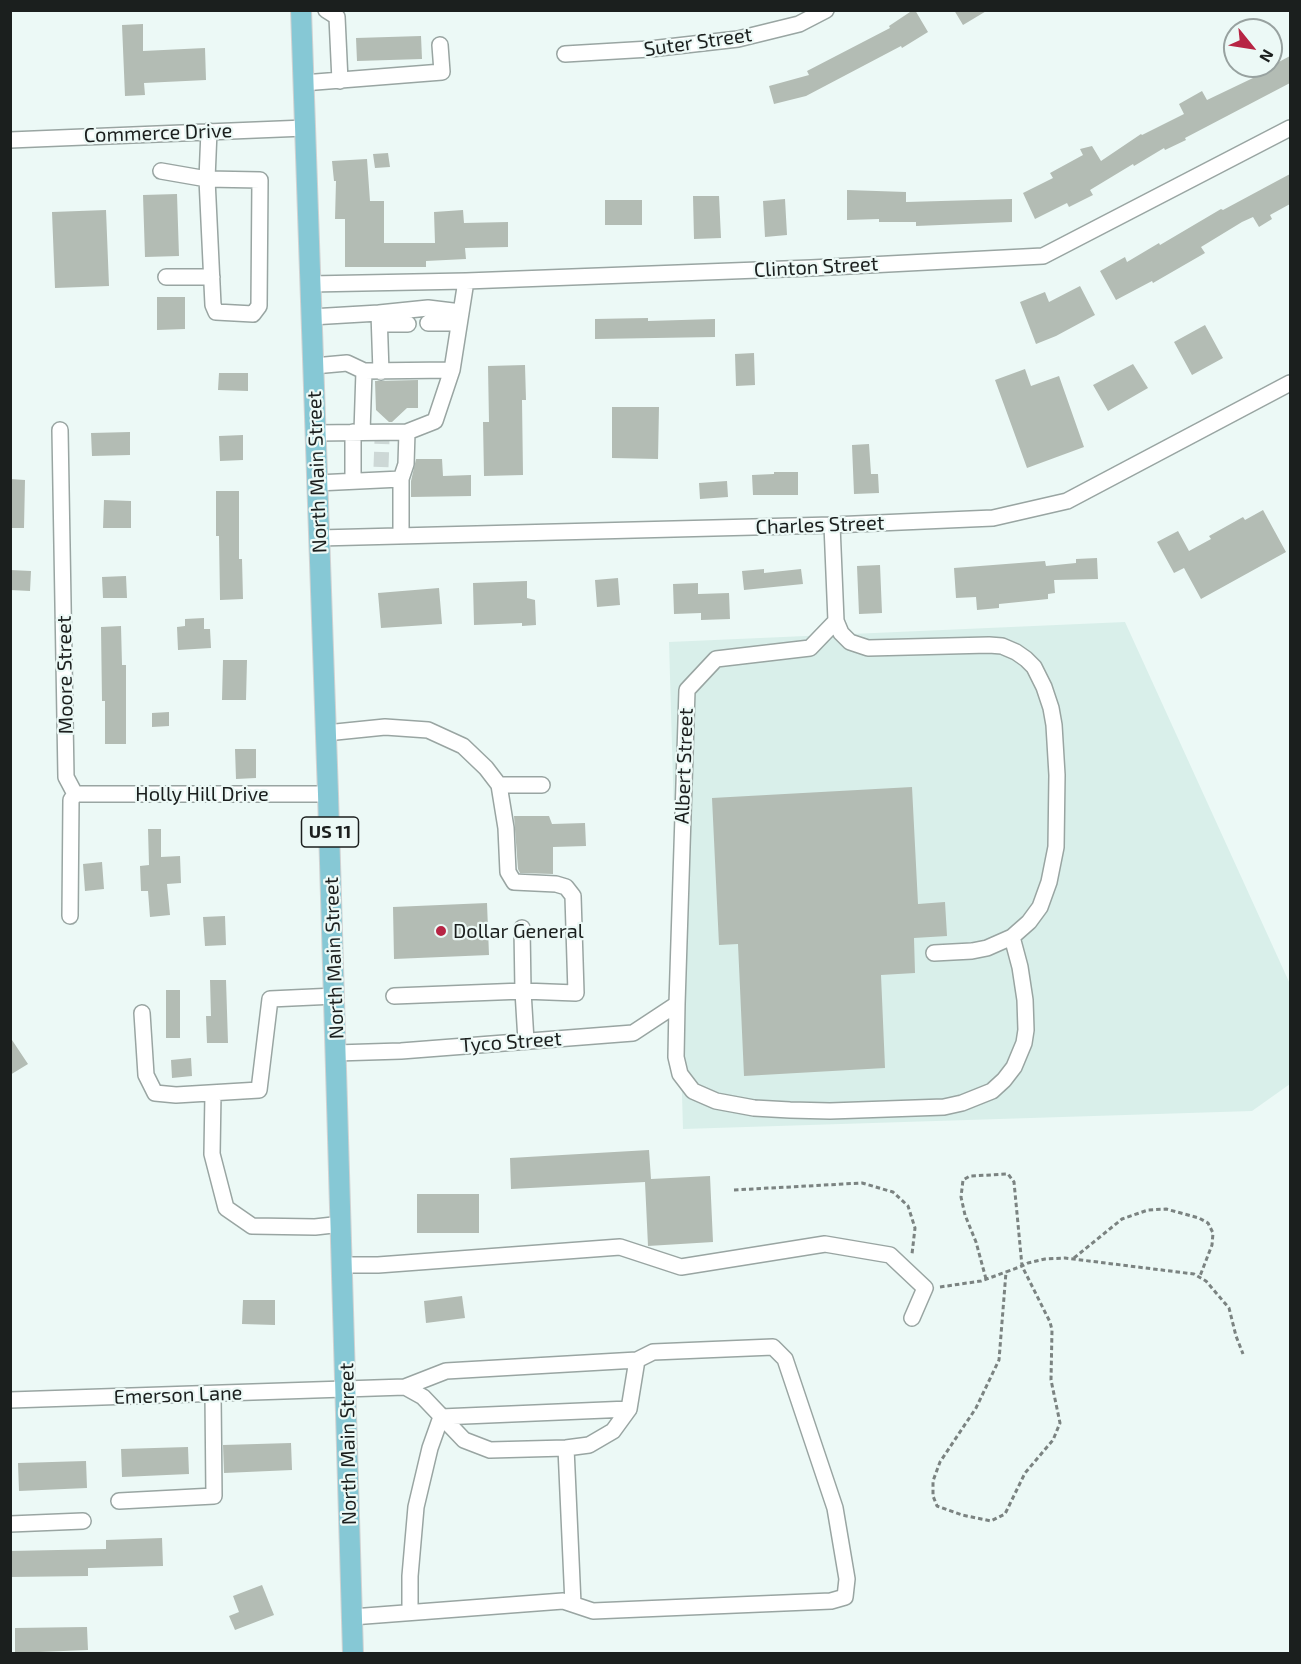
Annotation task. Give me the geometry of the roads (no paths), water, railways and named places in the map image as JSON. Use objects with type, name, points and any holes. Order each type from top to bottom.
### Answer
[{"type":"main road","name":"North Main Street","points":[[301,10],[335,996],[353,1653]]},
{"type":"street","points":[[326,10],[337,17],[340,81]]},
{"type":"street","name":"Suter Street","points":[[565,54],[650,49],[738,39],[799,24],[826,10]]},
{"type":"street","points":[[303,83],[442,72],[440,45]]},
{"type":"street","name":"Commerce Drive","points":[[10,140],[305,128]]},
{"type":"street","name":"Clinton Street","points":[[310,284],[466,281],[811,268],[1043,256],[1290,128]]},
{"type":"street","points":[[161,171],[207,178],[260,180],[259,306],[253,314],[216,312],[213,304],[207,178],[209,131]]},
{"type":"street","points":[[166,277],[212,277]]},
{"type":"street","points":[[315,433],[358,432],[382,436],[407,432],[435,421],[452,370],[466,281]]},
{"type":"street","points":[[380,318],[428,308],[460,317]]},
{"type":"street","points":[[312,316],[380,318],[408,324]]},
{"type":"street","points":[[428,323],[460,317]]},
{"type":"street","points":[[380,318],[381,372]]},
{"type":"street","points":[[314,366],[347,363],[364,371],[381,372],[452,370]]},
{"type":"street","points":[[353,481],[364,371]]},
{"type":"street","name":"Charles Street","points":[[318,538],[832,525],[993,518],[1068,501],[1290,383]]},
{"type":"street","name":"Moore Street","points":[[60,430],[66,777],[75,794],[71,800],[70,916]]},
{"type":"street","points":[[401,536],[401,479],[406,464],[407,432]]},
{"type":"street","points":[[317,483],[353,481],[381,473],[401,479]]},
{"type":"street","points":[[832,525],[836,621],[843,636],[857,646],[868,648],[1002,646],[1026,659],[1039,675],[1048,695],[1054,725],[1057,775],[1056,847],[1049,882],[1040,907],[1029,922],[1012,937],[987,948],[934,953]]},
{"type":"street","name":"Albert Street","points":[[836,621],[810,648],[716,659],[687,690],[676,1057],[680,1074],[693,1091],[700,1095],[716,1101],[754,1108],[830,1111],[944,1107],[963,1103],[992,1091],[1005,1080],[1021,1054],[1026,1030],[1025,1000],[1012,937]]},
{"type":"street","points":[[326,732],[385,727],[428,730],[463,746],[486,768],[499,785],[506,828],[508,872],[514,882],[556,884],[566,887],[573,896],[576,993],[523,991],[394,996]]},
{"type":"street","points":[[499,785],[542,785]]},
{"type":"street","name":"Holly Hill Drive","points":[[75,794],[328,794]]},
{"type":"street","points":[[522,928],[526,1041]]},
{"type":"street","points":[[142,1013],[146,1075],[155,1093],[176,1095],[259,1090],[270,999],[335,996]]},
{"type":"street","name":"Tyco Street","points":[[336,1053],[633,1033],[677,1004]]},
{"type":"street","points":[[213,1093],[212,1154],[226,1208],[252,1226],[315,1227],[342,1224]]},
{"type":"street","points":[[343,1265],[378,1265],[620,1247],[681,1268],[825,1244],[890,1255],[925,1288],[912,1318]]},
{"type":"street","points":[[352,1617],[563,1600],[593,1611],[831,1601],[845,1597],[848,1578],[835,1508],[785,1359],[773,1347],[653,1352],[637,1360],[446,1371],[405,1388]]},
{"type":"street","points":[[405,1388],[423,1397],[464,1440],[490,1450],[566,1448],[589,1445],[613,1431],[629,1409],[637,1360]]},
{"type":"street","name":"Emerson Lane","points":[[10,1400],[405,1388]]},
{"type":"street","points":[[120,1501],[213,1496],[213,1394]]},
{"type":"street","points":[[441,1417],[629,1409]]},
{"type":"street","points":[[410,1612],[410,1576],[416,1507],[430,1448],[441,1417]]},
{"type":"street","points":[[566,1448],[573,1604]]},
{"type":"street","points":[[10,1524],[82,1521]]},
{"type":"tunnel","points":[[381,467],[382,440]]},
{"type":"place","name":"Dollar General","points":[[441,931]]}]
